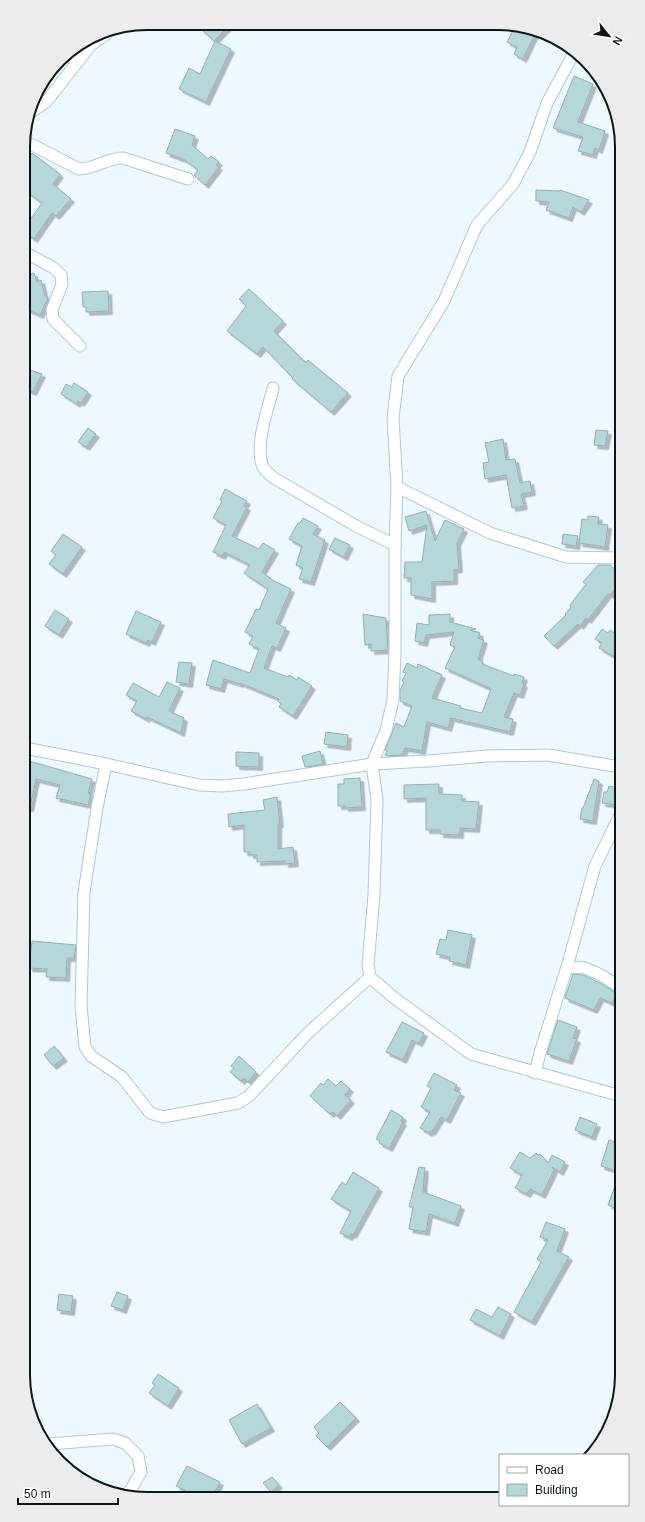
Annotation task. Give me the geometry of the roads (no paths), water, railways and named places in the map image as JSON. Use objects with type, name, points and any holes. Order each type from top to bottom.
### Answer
[{"type":"street","points":[[37,108],[46,102],[93,43]]},
{"type":"street","points":[[72,57],[78,62]]},
{"type":"street","points":[[572,57],[547,104],[530,152],[513,184],[477,225],[444,301],[398,376],[393,418],[397,487],[393,700],[386,730],[372,764],[377,800],[374,895],[368,965],[370,977],[393,997],[471,1054],[615,1094]]},
{"type":"street","points":[[30,144],[79,169],[88,169],[114,158],[123,158],[188,179]]},
{"type":"street","points":[[30,255],[54,268],[61,275],[62,284],[52,310],[53,319],[80,346]]},
{"type":"street","points":[[273,388],[262,432],[260,456],[264,469],[274,478],[356,526],[395,545]]},
{"type":"street","points":[[397,487],[490,533],[566,557],[615,558]]},
{"type":"street","points":[[30,749],[199,785],[222,786],[372,764],[487,756],[548,755],[615,766]]},
{"type":"street","points":[[106,764],[97,808],[84,892],[81,1006],[85,1047],[91,1056],[122,1077],[150,1113],[163,1117],[238,1103],[249,1096],[308,1033],[370,977]]},
{"type":"street","points":[[535,1073],[567,967],[595,866],[615,826]]},
{"type":"street","points":[[567,967],[585,968],[601,975],[615,985]]},
{"type":"street","points":[[52,1444],[113,1439],[125,1442],[138,1456],[141,1472],[130,1491]]}]
